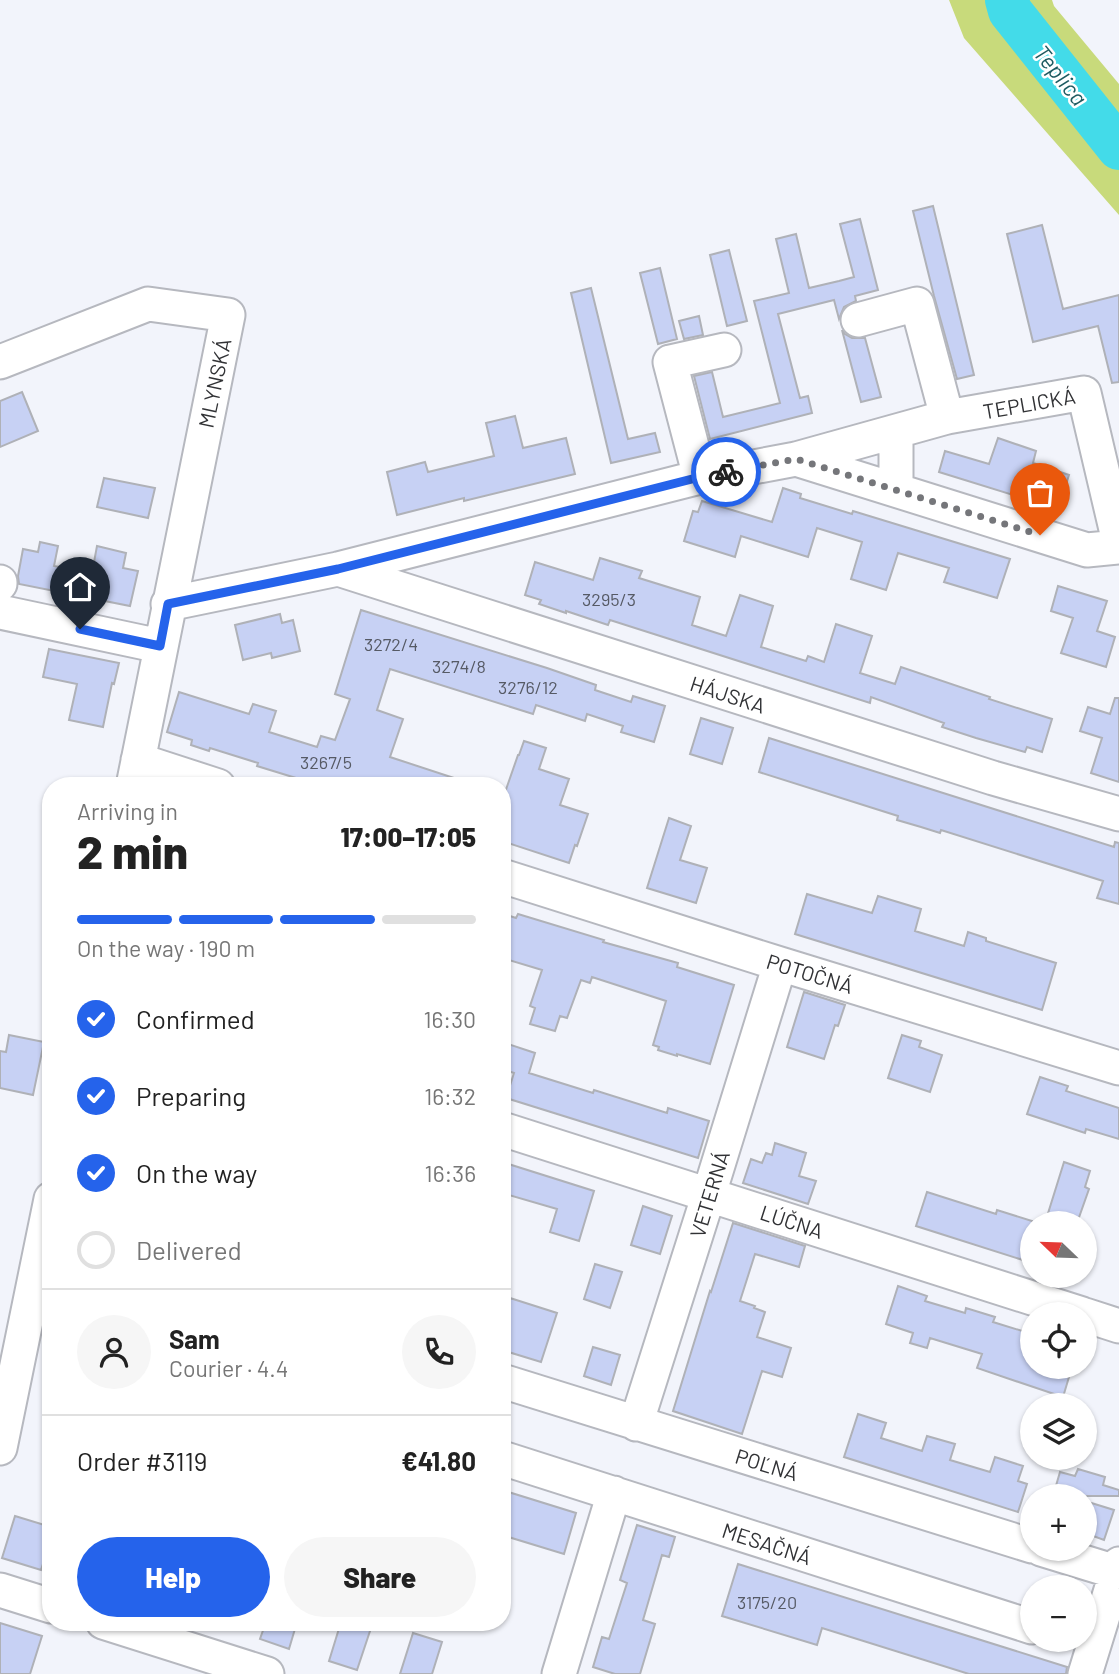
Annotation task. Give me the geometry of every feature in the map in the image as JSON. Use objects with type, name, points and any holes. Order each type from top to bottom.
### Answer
[{"type":"street","name":"MLYNSKÁ","points":[[0,362],[148,304],[228,315],[135,773]]},
{"type":"street","points":[[858,320],[917,304],[947,417]]},
{"type":"street","points":[[700,477],[670,362],[724,350]]},
{"type":"street","name":"TEPLICKÁ","points":[[168,604],[338,569],[700,477],[796,459],[947,417],[1084,393],[1119,545],[1087,550],[796,459]]},
{"type":"street","points":[[896,432],[896,490]]},
{"type":"street","points":[[437,544],[440,601]]},
{"type":"street","name":"HÁJSKA","points":[[338,569],[993,778],[1119,814]]},
{"type":"street","points":[[0,612],[160,646]]},
{"type":"street","points":[[135,773],[161,777]]},
{"type":"street","name":"POTOČNÁ","points":[[511,879],[1119,1068]]},
{"type":"street","name":"VETERNÁ","points":[[636,1424],[780,964]]},
{"type":"street","name":"LÚČNA","points":[[511,1132],[1044,1302]]},
{"type":"street","points":[[0,1447],[39,1313],[42,1285]]},
{"type":"street","name":"LÚČNA","points":[[1097,1319],[1119,1326]]},
{"type":"street","name":"POĽNÁ","points":[[511,1384],[1020,1542]]},
{"type":"street","name":"MESAČNÁ","points":[[511,1461],[1020,1623]]},
{"type":"street","points":[[558,1674],[614,1493]]},
{"type":"street","points":[[1083,1654],[1118,1568],[1090,1561]]},
{"type":"street","points":[[0,1590],[42,1603]]},
{"type":"street","points":[[131,1631],[267,1674]]},
{"type":"green space","points":[[949,0],[1052,0],[1054,6],[1119,84],[1119,215],[964,38]]},
{"type":"building","points":[[933,206],[974,375],[957,379],[913,211]]},
{"type":"building","points":[[860,219],[878,290],[855,296],[856,301],[844,307],[839,319],[834,300],[778,314],[800,398],[808,396],[812,413],[710,439],[694,376],[712,372],[723,417],[780,403],[754,301],[789,293],[776,239],[796,234],[809,288],[839,281],[854,277],[840,224]]},
{"type":"building","points":[[1042,225],[1063,309],[1119,295],[1119,382],[1112,383],[1098,326],[1033,342],[1007,234]]},
{"type":"building","points":[[729,250],[747,321],[727,326],[710,255]]},
{"type":"building","points":[[660,268],[677,339],[658,344],[640,273]]},
{"type":"building","points":[[591,288],[628,439],[655,433],[660,452],[611,463],[571,293]]},
{"type":"building","points":[[699,316],[703,335],[684,339],[679,321]]},
{"type":"building","points":[[842,330],[852,338],[865,338],[881,397],[861,402]]},
{"type":"building","points":[[22,392],[38,431],[0,447],[0,401]]},
{"type":"building","points":[[515,416],[523,448],[566,438],[575,474],[397,515],[387,472],[425,462],[428,472],[494,456],[486,423]]},
{"type":"building","points":[[998,438],[1036,451],[1033,463],[1069,475],[1058,509],[939,472],[945,451],[989,464]]},
{"type":"building","points":[[104,478],[155,488],[148,518],[97,507]]},
{"type":"building","points":[[783,488],[801,494],[800,498],[852,514],[853,511],[1010,559],[997,598],[944,582],[949,568],[898,553],[886,590],[851,579],[862,542],[817,528],[808,557],[741,536],[735,557],[684,541],[693,511],[698,512],[702,501],[772,522]]},
{"type":"building","points":[[40,542],[58,546],[54,566],[92,573],[97,546],[126,553],[123,568],[138,571],[130,606],[19,584],[23,549],[38,552]]},
{"type":"building","points":[[600,558],[642,571],[639,578],[700,597],[692,625],[726,636],[740,595],[773,606],[761,647],[806,661],[808,656],[824,662],[836,624],[872,636],[860,673],[895,684],[901,667],[1052,719],[1042,752],[1027,747],[1025,752],[976,738],[942,727],[944,723],[871,697],[870,703],[610,620],[608,625],[566,613],[539,604],[541,600],[525,595],[535,562],[593,580]]},
{"type":"building","points":[[1058,586],[1107,601],[1097,631],[1115,637],[1106,667],[1061,653],[1073,618],[1051,611]]},
{"type":"building","points":[[361,610],[547,668],[596,685],[595,690],[631,702],[633,696],[665,706],[654,742],[621,732],[623,726],[587,714],[585,721],[536,705],[533,714],[390,669],[377,710],[403,719],[390,757],[451,777],[293,777],[257,766],[258,763],[191,745],[192,740],[167,732],[179,692],[249,714],[253,704],[276,711],[269,732],[317,747],[321,736],[335,740],[350,699],[335,694]]},
{"type":"building","points":[[280,614],[282,623],[293,620],[300,651],[272,658],[271,653],[243,660],[235,625]]},
{"type":"building","points":[[49,649],[119,663],[103,727],[69,720],[77,684],[43,677]]},
{"type":"building","points":[[1115,698],[1119,698],[1119,782],[1091,773],[1102,738],[1080,731],[1088,707],[1110,714]]},
{"type":"building","points":[[701,718],[733,728],[722,764],[690,754]]},
{"type":"building","points":[[769,738],[1114,847],[1115,842],[1119,843],[1119,904],[1097,898],[1103,881],[941,830],[940,833],[897,820],[898,816],[759,772]]},
{"type":"building","points":[[524,741],[546,748],[539,769],[569,779],[560,805],[588,814],[569,863],[511,844],[510,777]]},
{"type":"building","points":[[669,818],[691,826],[680,860],[707,868],[696,903],[647,888]]},
{"type":"building","points":[[807,894],[872,913],[878,896],[921,909],[915,931],[964,946],[968,932],[986,938],[986,941],[1056,963],[1042,1010],[795,934]]},
{"type":"building","points":[[518,914],[604,940],[603,942],[678,963],[677,967],[734,985],[710,1064],[658,1050],[659,1047],[653,1045],[666,1001],[592,977],[590,983],[581,980],[567,1018],[560,1016],[555,1031],[530,1024],[535,1008],[530,1006],[542,970],[511,961],[511,916],[516,918]]},
{"type":"building","points":[[804,992],[845,1005],[824,1059],[787,1047]]},
{"type":"building","points":[[9,1035],[42,1042],[33,1095],[0,1088],[0,1051],[6,1052]]},
{"type":"building","points":[[902,1035],[921,1041],[919,1047],[942,1055],[930,1092],[888,1078]]},
{"type":"building","points":[[511,1045],[535,1053],[529,1073],[667,1113],[668,1108],[709,1121],[698,1158],[511,1100],[514,1073],[511,1072]]},
{"type":"building","points":[[1040,1077],[1068,1086],[1066,1091],[1119,1108],[1119,1139],[1086,1129],[1085,1133],[1027,1114]]},
{"type":"building","points":[[775,1143],[806,1153],[799,1176],[816,1181],[808,1204],[743,1183],[751,1159],[762,1163],[766,1153],[772,1155]]},
{"type":"building","points":[[1064,1162],[1090,1171],[1085,1187],[1089,1189],[1081,1211],[1049,1211]]},
{"type":"building","points":[[511,1165],[594,1191],[579,1241],[550,1232],[557,1209],[511,1196]]},
{"type":"building","points":[[927,1192],[996,1214],[997,1210],[1020,1217],[1020,1259],[916,1226]]},
{"type":"building","points":[[643,1206],[672,1216],[660,1254],[631,1245]]},
{"type":"building","points":[[733,1223],[805,1246],[799,1267],[755,1254],[740,1301],[765,1312],[757,1337],[791,1348],[782,1377],[762,1371],[742,1434],[673,1411]]},
{"type":"building","points":[[595,1264],[622,1272],[610,1308],[584,1299]]},
{"type":"building","points":[[898,1286],[927,1296],[925,1301],[965,1313],[966,1308],[995,1317],[993,1322],[1020,1330],[1020,1379],[1068,1379],[1064,1393],[1051,1393],[977,1368],[982,1354],[930,1338],[927,1348],[910,1343],[913,1333],[886,1324]]},
{"type":"building","points":[[511,1298],[557,1313],[541,1362],[511,1353]]},
{"type":"building","points":[[593,1347],[620,1355],[611,1385],[584,1376]]},
{"type":"building","points":[[858,1414],[886,1423],[881,1438],[922,1451],[927,1436],[955,1444],[950,1460],[990,1472],[995,1457],[1020,1465],[1022,1470],[1018,1481],[1027,1484],[1020,1484],[1018,1512],[844,1457]]},
{"type":"building","points":[[1078,1470],[1081,1470],[1105,1477],[1103,1485],[1119,1490],[1119,1496],[1097,1496],[1097,1484],[1056,1484],[1060,1472],[1075,1476]]},
{"type":"building","points":[[511,1493],[576,1513],[564,1554],[511,1538]]},
{"type":"building","points":[[1097,1505],[1114,1510],[1104,1540],[1097,1537]]},
{"type":"building","points":[[15,1516],[42,1524],[41,1570],[2,1558]]},
{"type":"building","points":[[637,1525],[675,1537],[669,1557],[662,1555],[643,1620],[655,1624],[640,1674],[615,1674],[593,1667],[602,1637],[609,1639],[627,1583],[620,1580]]},
{"type":"building","points":[[738,1564],[1067,1667],[1066,1674],[969,1674],[822,1628],[817,1645],[722,1616]]},
{"type":"building","points":[[0,1623],[42,1636],[30,1674],[0,1674]]},
{"type":"building","points":[[263,1631],[294,1631],[289,1649],[260,1639]]},
{"type":"building","points":[[338,1631],[370,1631],[357,1670],[329,1661]]},
{"type":"building","points":[[413,1633],[442,1642],[432,1674],[400,1674]]},
{"type":"waterway","name":"Teplica","points":[[1007,0],[1010,11],[1119,148]]},
{"type":"way so far","points":[[726,472],[796,459],[1040,535]]},
{"type":"route","points":[[80,629],[160,646],[168,604],[338,569],[726,472]]}]
